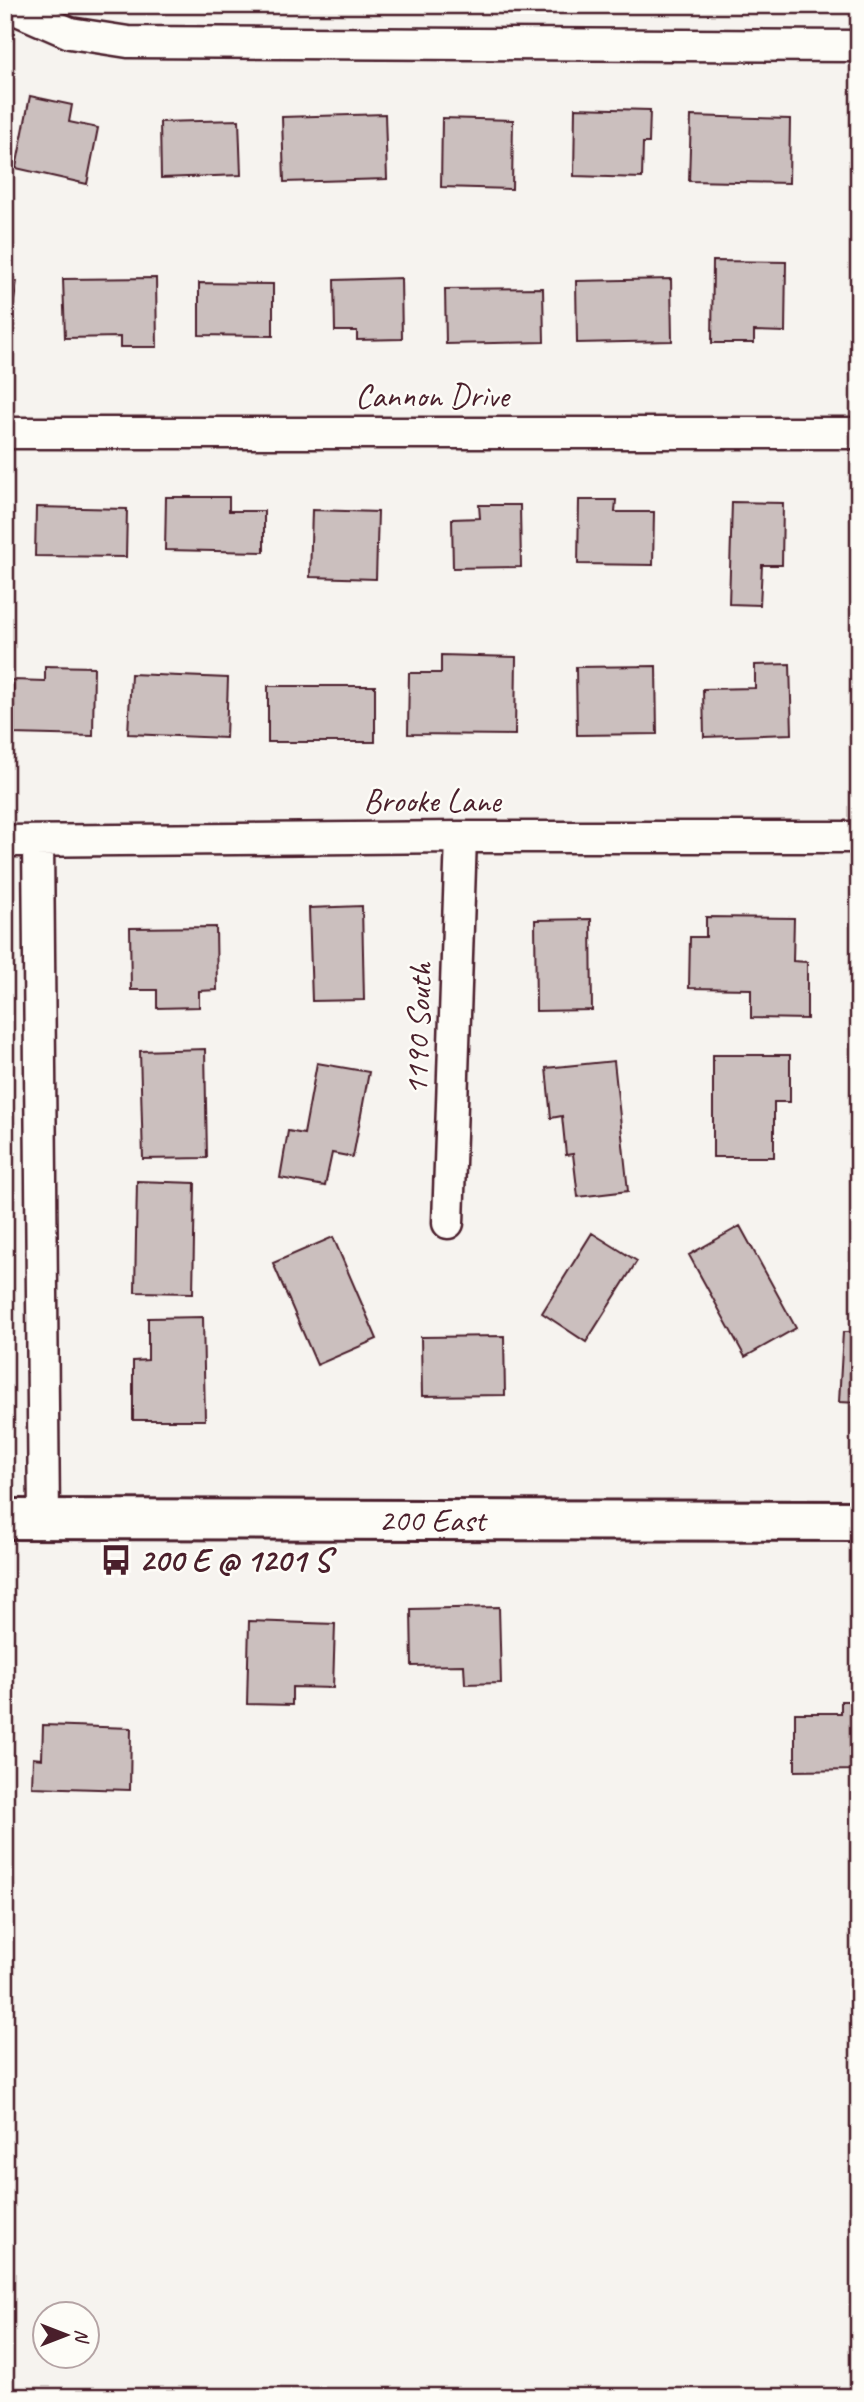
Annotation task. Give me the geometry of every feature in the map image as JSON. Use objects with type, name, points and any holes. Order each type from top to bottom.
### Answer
[{"type":"main road","name":"200 East","points":[[5,1519],[859,1521]]},
{"type":"street","points":[[6,5],[70,33],[128,42],[859,46]]},
{"type":"street","name":"Cannon Drive","points":[[5,433],[859,433]]},
{"type":"street","name":"Brooke Lane","points":[[5,841],[859,836]]},
{"type":"street","name":"1190 South","points":[[448,1223],[460,837]]},
{"type":"street","points":[[38,841],[44,1519]]},
{"type":"building","points":[[30,96],[72,105],[69,122],[98,128],[87,184],[16,168]]},
{"type":"building","points":[[575,108],[650,110],[649,143],[643,143],[642,178],[574,176]]},
{"type":"building","points":[[385,114],[387,179],[284,182],[282,117]]},
{"type":"building","points":[[691,116],[790,119],[789,183],[689,181]]},
{"type":"building","points":[[442,118],[513,120],[512,189],[441,187]]},
{"type":"building","points":[[239,120],[241,175],[161,178],[160,122]]},
{"type":"building","points":[[713,261],[786,262],[785,332],[754,331],[754,343],[712,343]]},
{"type":"building","points":[[156,278],[157,347],[120,347],[120,337],[65,338],[63,279]]},
{"type":"building","points":[[401,278],[402,339],[357,340],[357,331],[335,331],[334,280]]},
{"type":"building","points":[[5,279],[17,281],[9,333],[5,332]]},
{"type":"building","points":[[671,279],[672,341],[577,343],[576,281]]},
{"type":"building","points":[[199,283],[273,284],[273,336],[199,335]]},
{"type":"building","points":[[543,288],[544,342],[446,344],[445,289]]},
{"type":"building","points":[[166,497],[229,497],[229,511],[264,511],[264,552],[165,550]]},
{"type":"building","points":[[579,500],[616,500],[615,512],[654,512],[653,565],[578,564]]},
{"type":"building","points":[[732,502],[783,503],[782,565],[762,565],[760,605],[729,604]]},
{"type":"building","points":[[479,505],[520,505],[521,567],[453,568],[452,519],[480,518]]},
{"type":"building","points":[[36,507],[127,509],[126,557],[35,556]]},
{"type":"building","points":[[312,510],[378,512],[376,579],[310,577]]},
{"type":"building","points":[[441,655],[516,657],[515,735],[408,734],[409,673],[441,673]]},
{"type":"building","points":[[790,664],[792,734],[704,737],[703,689],[755,688],[755,665]]},
{"type":"building","points":[[45,666],[94,667],[93,736],[12,734],[13,680],[45,681]]},
{"type":"building","points":[[656,666],[657,734],[577,735],[576,667]]},
{"type":"building","points":[[131,674],[228,678],[226,738],[128,734]]},
{"type":"building","points":[[268,686],[375,686],[375,742],[268,742]]},
{"type":"building","points":[[362,906],[364,1000],[312,1001],[309,908]]},
{"type":"building","points":[[706,917],[794,918],[793,961],[807,962],[807,1019],[751,1018],[751,989],[689,988],[690,937],[706,937]]},
{"type":"building","points":[[591,919],[592,1010],[536,1011],[535,920]]},
{"type":"building","points":[[216,927],[217,990],[199,991],[199,1007],[157,1008],[157,990],[131,990],[130,928]]},
{"type":"building","points":[[205,1049],[207,1158],[143,1159],[140,1051]]},
{"type":"building","points":[[713,1055],[790,1055],[790,1102],[774,1102],[774,1157],[713,1157]]},
{"type":"building","points":[[614,1061],[628,1191],[578,1197],[573,1154],[566,1155],[562,1116],[551,1118],[546,1068]]},
{"type":"building","points":[[317,1063],[369,1072],[353,1157],[332,1153],[325,1186],[280,1178],[288,1131],[304,1134]]},
{"type":"building","points":[[137,1181],[195,1183],[193,1293],[135,1292]]},
{"type":"building","points":[[740,1226],[796,1328],[745,1357],[689,1255]]},
{"type":"building","points":[[592,1233],[637,1261],[586,1342],[542,1313]]},
{"type":"building","points":[[333,1237],[377,1339],[317,1365],[273,1263]]},
{"type":"building","points":[[203,1317],[205,1420],[133,1420],[133,1361],[148,1360],[148,1318]]},
{"type":"building","points":[[843,1332],[859,1332],[859,1403],[839,1402]]},
{"type":"building","points":[[504,1336],[505,1395],[422,1396],[421,1337]]},
{"type":"building","points":[[499,1607],[501,1683],[465,1684],[464,1665],[412,1666],[411,1609]]},
{"type":"building","points":[[249,1621],[335,1624],[333,1688],[292,1687],[292,1705],[247,1704]]},
{"type":"building","points":[[841,1701],[859,1701],[859,1770],[795,1771],[795,1713],[841,1713]]},
{"type":"building","points":[[43,1725],[131,1728],[130,1790],[32,1787],[33,1758],[42,1759]]},
{"type":"place","name":"200 E @ 1201 S","points":[[116,1560]]}]
